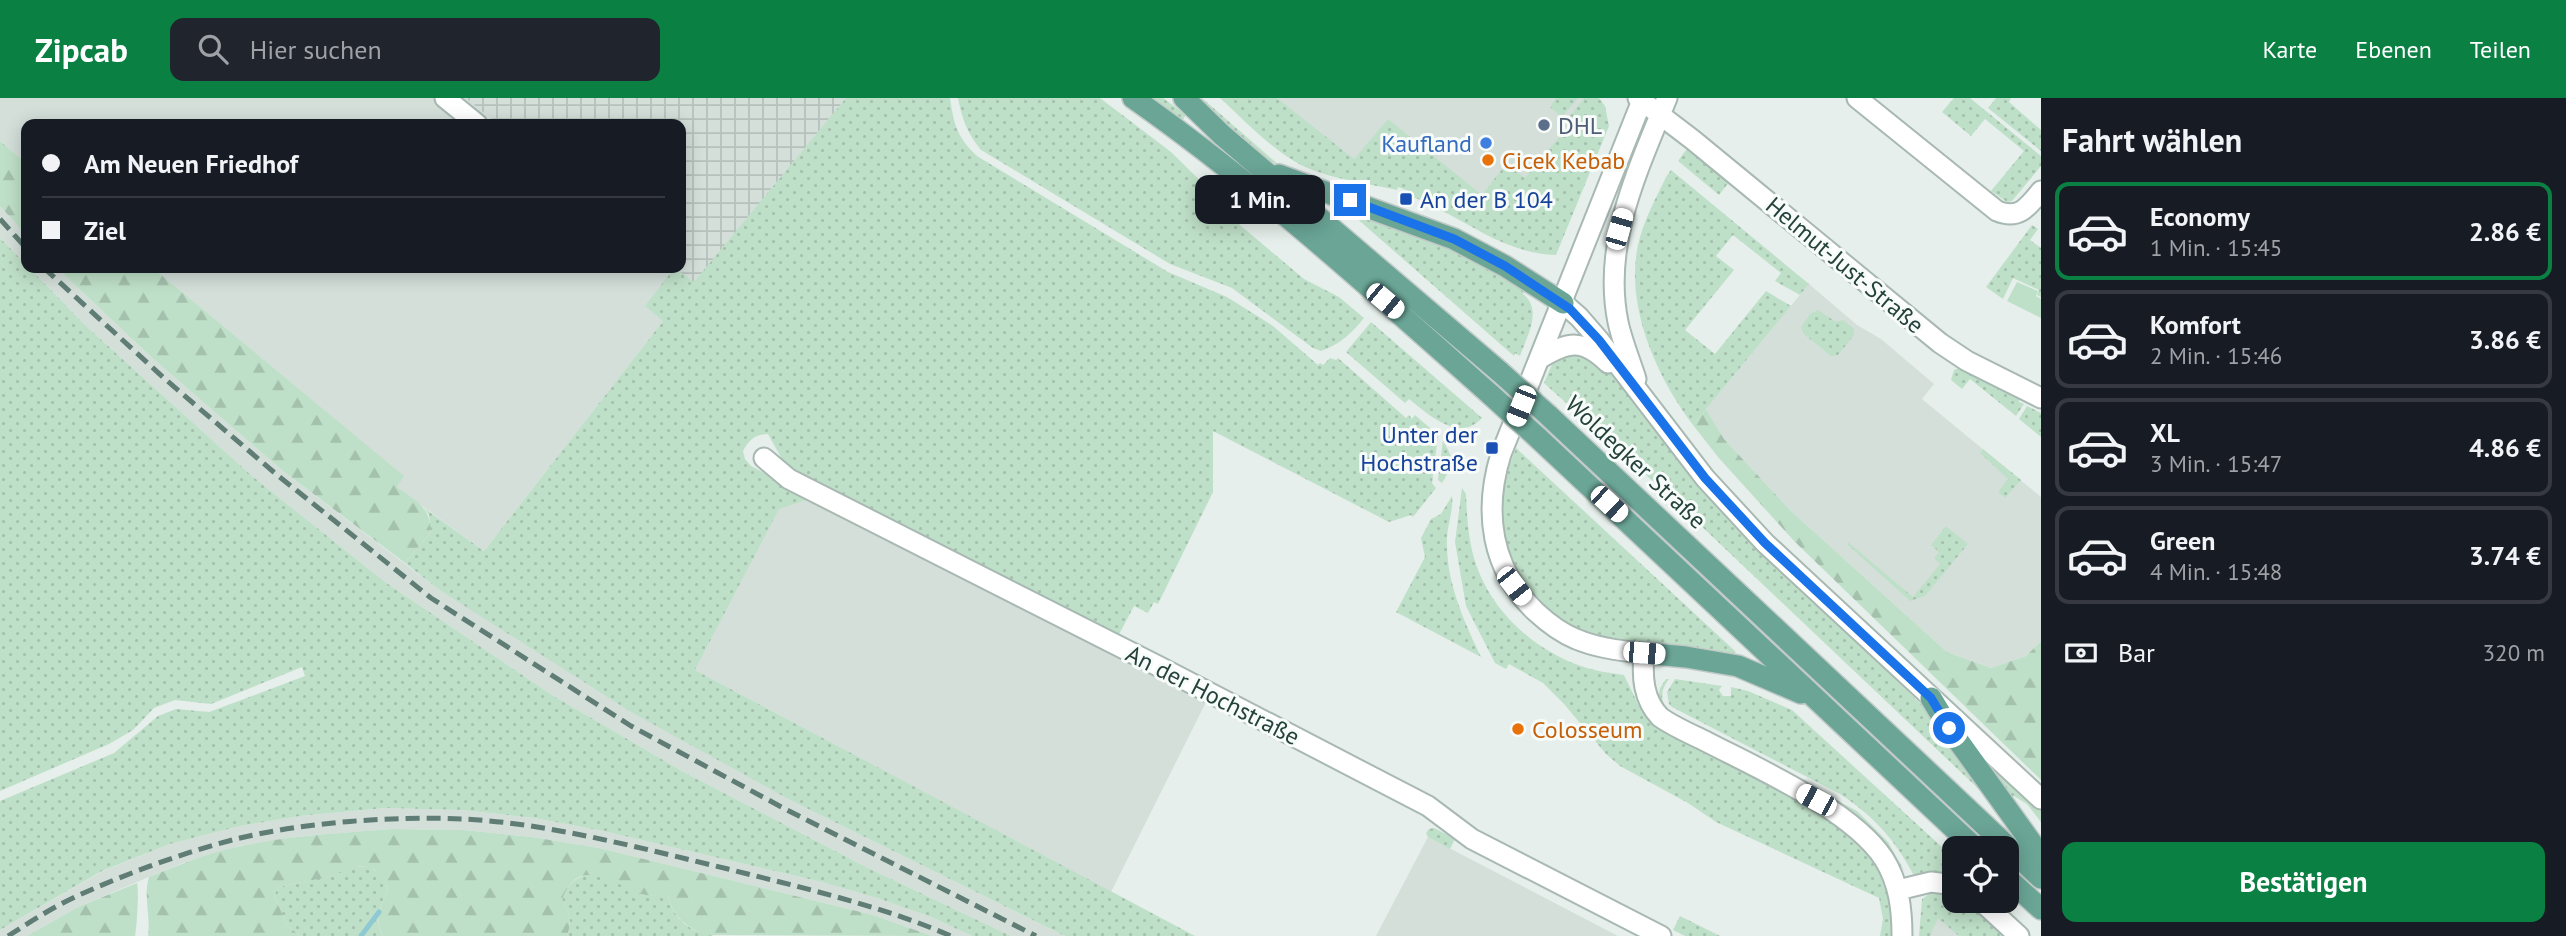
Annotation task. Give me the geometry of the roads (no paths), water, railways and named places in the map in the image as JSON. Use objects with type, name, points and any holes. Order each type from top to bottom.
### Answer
[{"type":"main road","name":"Woldegker Straße","points":[[1133,98],[1207,153],[1301,230],[1490,395],[1962,836]]},
{"type":"main road","name":"Woldegker Straße","points":[[1184,98],[1222,135],[1548,415],[2041,878]]},
{"type":"main road","points":[[1263,169],[1454,239],[1505,266],[1563,303]]},
{"type":"main road","points":[[1644,653],[1738,666],[1818,701]]},
{"type":"main road","points":[[1931,698],[1949,728],[2041,856]]},
{"type":"main road","points":[[2019,889],[2041,909]]},
{"type":"street","points":[[445,98],[471,119]]},
{"type":"street","points":[[1857,98],[1997,211],[2011,215],[2020,213],[2041,191]]},
{"type":"street","points":[[1641,99],[1495,475],[1491,512],[1497,552],[1504,570],[1522,596],[1558,630],[1592,645],[1644,653],[1643,681],[1647,698],[1660,717],[1816,800],[1843,818],[1872,844],[1883,859],[1898,890],[1902,909],[1902,936]]},
{"type":"street","name":"Helmut-Just-Straße","points":[[1641,99],[1664,107],[1940,343],[1967,361],[2041,398]]},
{"type":"street","points":[[1643,397],[1618,321],[1613,270],[1626,203],[1664,107]]},
{"type":"street","points":[[1563,303],[1579,317],[1705,478],[1765,543],[2041,800]]},
{"type":"street","points":[[1541,358],[1567,345],[1574,344],[1591,349],[1643,397]]},
{"type":"street","name":"An der Hochstraße","points":[[764,458],[789,479],[1429,806],[1472,839],[1661,936]]},
{"type":"street","points":[[1898,890],[1931,882],[1942,884]]},
{"type":"street","points":[[1994,913],[2019,936]]},
{"type":"waterway","points":[[361,936],[379,912]]},
{"type":"railway","points":[[0,219],[21,242]]},
{"type":"railway","points":[[49,273],[165,379],[276,474],[431,598],[631,726],[787,810],[1036,936]]},
{"type":"railway","points":[[8,936],[50,910],[116,879],[236,839],[319,824],[436,818],[495,821],[630,845],[841,898],[951,936]]},
{"type":"place","name":"DHL","points":[[1544,125]]},
{"type":"place","name":"Kaufland","points":[[1486,143]]},
{"type":"place","name":"Cicek Kebab","points":[[1488,160]]},
{"type":"place","name":"An der B 104","points":[[1406,199]]},
{"type":"place","name":"Unter der Hochstraße","points":[[1492,448]]},
{"type":"place","name":"Colosseum","points":[[1518,729]]}]
